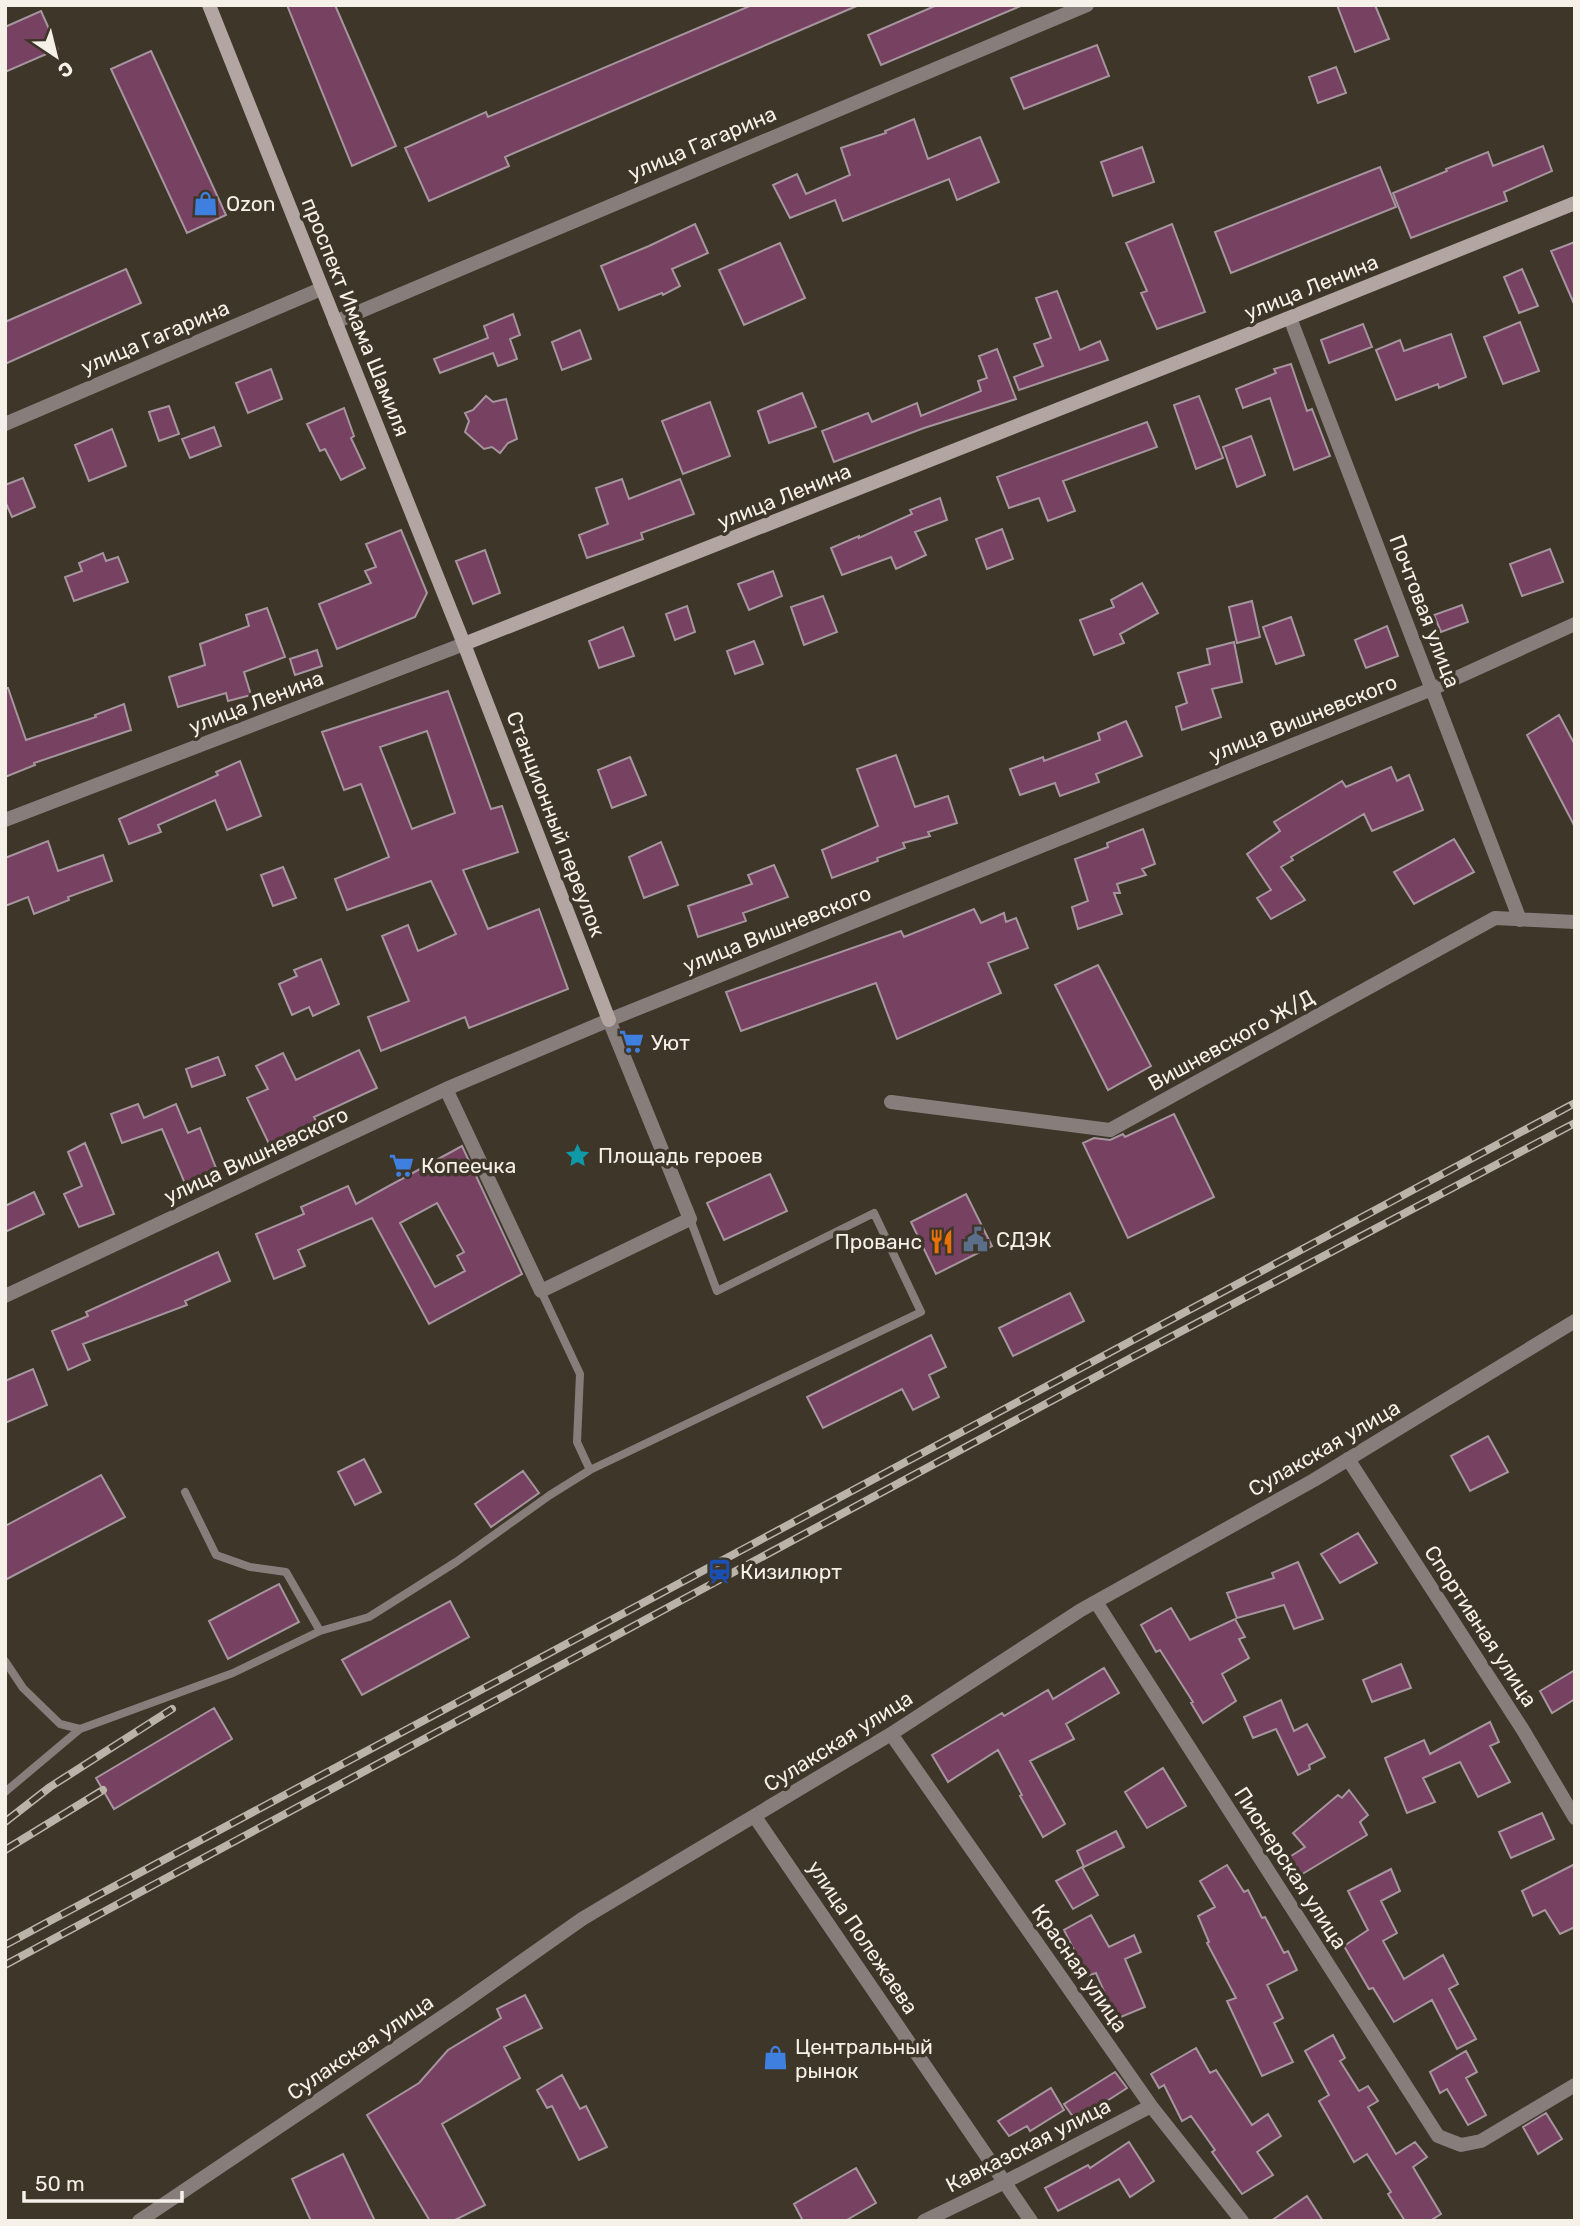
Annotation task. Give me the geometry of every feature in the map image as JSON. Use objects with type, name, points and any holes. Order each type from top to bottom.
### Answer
[{"type":"street","name":"проспект Имама Шамиля","points":[[209,5],[464,644]]},
{"type":"street","name":"улица Гагарина","points":[[335,322],[1087,5]]},
{"type":"street","name":"улица Ленина","points":[[5,820],[464,644],[1290,318],[1575,202]]},
{"type":"street","name":"улица Гагарина","points":[[5,424],[321,289]]},
{"type":"street","name":"Почтовая улица","points":[[1290,318],[1520,920]]},
{"type":"street","name":"улица Вишневского","points":[[5,1296],[446,1089],[608,1020],[1432,690],[1575,625]]},
{"type":"street","name":"Станционный переулок","points":[[464,644],[608,1020]]},
{"type":"street","name":"Вишневского Ж/Д","points":[[891,1102],[1110,1130],[1495,918],[1575,922]]},
{"type":"street","points":[[446,1089],[541,1292],[690,1219],[608,1020]]},
{"type":"street","name":"Сулакская улица","points":[[139,2221],[460,2005],[582,1919],[891,1734],[1096,1602],[1348,1459],[1575,1321]]},
{"type":"street","name":"Спортивная улица","points":[[1348,1459],[1523,1730],[1575,1818]]},
{"type":"street","name":"Пионерская улица","points":[[1096,1602],[1438,2136],[1461,2145],[1481,2141],[1575,2085]]},
{"type":"street","name":"Красная улица","points":[[891,1734],[1151,2106],[1242,2221]]},
{"type":"street","name":"улица Полежаева","points":[[755,1817],[1031,2221]]},
{"type":"street","name":"Кавказская улица","points":[[924,2221],[1151,2106]]},
{"type":"lane","points":[[5,1792],[80,1729],[233,1673],[320,1631],[369,1617],[456,1562],[590,1470],[921,1312],[874,1213],[717,1292],[690,1219]]},
{"type":"lane","points":[[541,1292],[580,1374],[577,1442],[590,1470]]},
{"type":"lane","points":[[185,1492],[216,1555],[250,1567],[286,1572],[320,1631]]},
{"type":"lane","points":[[5,1661],[23,1688],[60,1724],[80,1729]]},
{"type":"building","points":[[287,5],[335,5],[396,146],[352,166]]},
{"type":"building","points":[[752,5],[859,5],[505,157],[509,166],[429,201],[405,148],[486,112],[488,117]]},
{"type":"building","points":[[937,5],[1023,5],[881,65],[868,35]]},
{"type":"building","points":[[1337,5],[1375,5],[1389,39],[1355,52]]},
{"type":"building","points":[[41,11],[58,49],[5,72],[5,27]]},
{"type":"building","points":[[1097,45],[1109,76],[1024,109],[1011,78]]},
{"type":"building","points":[[151,51],[226,215],[187,233],[111,69]]},
{"type":"building","points":[[1336,67],[1346,93],[1318,103],[1309,77]]},
{"type":"building","points":[[914,119],[928,159],[980,137],[999,182],[957,200],[949,179],[843,221],[835,200],[790,218],[773,185],[797,174],[806,194],[850,175],[841,148],[886,133],[885,131]]},
{"type":"building","points":[[1543,146],[1552,171],[1504,192],[1507,201],[1411,238],[1393,193],[1488,152],[1493,166]]},
{"type":"building","points":[[1142,147],[1154,182],[1113,196],[1101,162]]},
{"type":"building","points":[[1380,167],[1396,207],[1231,273],[1215,232]]},
{"type":"building","points":[[695,224],[708,253],[672,269],[680,286],[663,295],[662,293],[619,310],[601,266]]},
{"type":"building","points":[[1172,224],[1205,312],[1157,329],[1141,293],[1147,291],[1126,243]]},
{"type":"building","points":[[1575,242],[1575,306],[1551,251]]},
{"type":"building","points":[[780,243],[805,298],[744,325],[719,270]]},
{"type":"building","points":[[126,269],[141,303],[5,364],[5,322]]},
{"type":"building","points":[[1522,269],[1538,306],[1519,313],[1504,277]]},
{"type":"building","points":[[1057,291],[1080,350],[1100,341],[1108,360],[1019,390],[1014,377],[1043,366],[1034,344],[1051,338],[1036,298]]},
{"type":"building","points":[[513,314],[520,335],[510,339],[517,359],[498,366],[493,353],[440,373],[434,359],[488,338],[484,326]]},
{"type":"building","points":[[1520,322],[1539,371],[1503,384],[1484,337]]},
{"type":"building","points":[[1363,324],[1372,347],[1329,363],[1321,340]]},
{"type":"building","points":[[580,330],[591,359],[562,370],[552,342]]},
{"type":"building","points":[[1451,334],[1466,377],[1396,400],[1376,350],[1400,340],[1404,351]]},
{"type":"building","points":[[997,349],[1016,399],[924,428],[834,462],[822,431],[868,413],[872,422],[917,403],[921,416],[981,391],[978,381],[987,378],[979,356]]},
{"type":"building","points":[[1291,364],[1307,411],[1312,409],[1330,456],[1294,470],[1270,398],[1243,408],[1236,389],[1276,373],[1274,369]]},
{"type":"building","points":[[271,369],[282,399],[248,413],[236,383]]},
{"type":"building","points":[[802,393],[816,427],[769,443],[758,411]]},
{"type":"building","points":[[486,396],[493,402],[506,399],[517,439],[508,443],[500,453],[492,447],[484,449],[465,432],[469,421],[465,413],[473,410]]},
{"type":"building","points":[[1199,396],[1223,458],[1196,469],[1174,405]]},
{"type":"building","points":[[710,402],[730,456],[683,474],[662,421]]},
{"type":"building","points":[[169,406],[179,434],[159,441],[149,412]]},
{"type":"building","points":[[344,408],[354,436],[351,438],[365,468],[341,480],[325,449],[320,451],[307,424]]},
{"type":"building","points":[[1147,422],[1157,447],[1063,481],[1075,511],[1048,521],[1039,498],[1009,508],[997,477]]},
{"type":"building","points":[[214,427],[221,446],[190,458],[182,439]]},
{"type":"building","points":[[112,429],[126,466],[89,481],[75,445]]},
{"type":"building","points":[[1251,436],[1265,475],[1237,487],[1223,447]]},
{"type":"building","points":[[23,478],[35,507],[12,517],[5,501],[5,485]]},
{"type":"building","points":[[622,479],[629,499],[680,479],[694,514],[641,533],[643,539],[587,558],[579,535],[608,524],[596,488]]},
{"type":"building","points":[[940,498],[947,520],[915,532],[926,555],[896,569],[891,557],[842,575],[831,548],[912,514],[910,510]]},
{"type":"building","points":[[1002,529],[1013,559],[987,569],[976,539]]},
{"type":"building","points":[[401,530],[427,593],[415,617],[337,649],[319,604],[371,583],[365,571],[376,567],[366,544]]},
{"type":"building","points":[[1550,549],[1563,582],[1522,596],[1510,564]]},
{"type":"building","points":[[485,550],[500,593],[473,604],[456,561]]},
{"type":"building","points":[[103,553],[106,561],[118,557],[128,582],[74,601],[65,577],[82,571],[79,563]]},
{"type":"building","points":[[773,571],[782,596],[749,610],[738,584]]},
{"type":"building","points":[[1142,583],[1158,613],[1120,634],[1124,643],[1094,655],[1080,620],[1114,607],[1111,600]]},
{"type":"building","points":[[823,596],[837,632],[804,645],[791,607]]},
{"type":"building","points":[[1252,601],[1260,637],[1237,643],[1229,607]]},
{"type":"building","points":[[1462,605],[1468,622],[1441,632],[1434,615]]},
{"type":"building","points":[[687,606],[695,632],[675,640],[666,614]]},
{"type":"building","points":[[267,608],[285,657],[244,672],[251,695],[228,701],[226,693],[178,707],[169,677],[205,665],[200,644],[249,626],[246,615]]},
{"type":"building","points":[[1291,617],[1304,655],[1276,664],[1263,627]]},
{"type":"building","points":[[1387,626],[1398,656],[1366,668],[1355,640]]},
{"type":"building","points":[[623,627],[634,656],[599,668],[589,641]]},
{"type":"building","points":[[754,641],[763,664],[735,674],[727,651]]},
{"type":"building","points":[[1234,642],[1242,682],[1212,689],[1221,717],[1182,730],[1176,707],[1187,703],[1178,673],[1210,664],[1207,649]]},
{"type":"building","points":[[317,650],[322,666],[295,675],[290,659]]},
{"type":"building","points":[[5,688],[8,688],[26,740],[96,717],[95,715],[124,704],[131,730],[34,763],[35,765],[5,777]]},
{"type":"building","points":[[448,691],[491,809],[502,806],[518,852],[463,870],[488,929],[539,909],[568,989],[469,1028],[465,1017],[381,1051],[368,1017],[409,1001],[382,936],[408,925],[418,951],[456,934],[431,881],[347,910],[335,879],[389,857],[361,784],[344,790],[322,732]],"holes":[[[427,731],[455,813],[412,829],[380,747]]]},
{"type":"building","points":[[1559,715],[1575,745],[1575,827],[1527,735]]},
{"type":"building","points":[[1126,721],[1142,756],[1096,774],[1099,782],[1060,796],[1055,783],[1020,795],[1010,769],[1043,757],[1044,761],[1100,740],[1098,733]]},
{"type":"building","points":[[896,755],[915,807],[948,796],[957,823],[928,832],[930,836],[903,843],[905,848],[832,878],[822,850],[878,826],[857,769]]},
{"type":"building","points":[[630,757],[646,795],[612,808],[598,770]]},
{"type":"building","points":[[240,761],[261,816],[227,830],[215,800],[158,825],[161,832],[129,844],[119,819],[218,775],[216,772]]},
{"type":"building","points":[[1391,767],[1397,781],[1409,775],[1423,810],[1372,831],[1364,814],[1291,857],[1293,860],[1281,867],[1305,900],[1271,919],[1257,898],[1271,890],[1247,854],[1280,831],[1274,822],[1342,781],[1346,787]]},
{"type":"building","points":[[1143,829],[1155,864],[1142,869],[1146,875],[1117,884],[1120,893],[1114,893],[1122,914],[1078,929],[1072,907],[1088,901],[1075,859],[1108,847],[1107,843]]},
{"type":"building","points":[[1454,839],[1474,872],[1414,904],[1394,872]]},
{"type":"building","points":[[48,841],[58,871],[103,855],[112,881],[68,897],[69,900],[34,914],[28,897],[5,906],[5,858]]},
{"type":"building","points":[[661,842],[678,885],[644,898],[629,857]]},
{"type":"building","points":[[774,865],[788,897],[743,913],[746,921],[698,937],[688,906],[752,884],[748,875]]},
{"type":"building","points":[[283,867],[296,898],[273,906],[261,875]]},
{"type":"building","points":[[974,909],[981,923],[1004,913],[1006,922],[1016,918],[1028,948],[988,963],[1001,993],[897,1039],[876,983],[741,1031],[726,992],[901,931],[904,937]]},
{"type":"building","points":[[321,959],[339,1004],[313,1016],[309,1007],[292,1015],[279,984],[297,976],[294,970]]},
{"type":"building","points":[[1098,965],[1151,1066],[1108,1090],[1055,985]]},
{"type":"building","points":[[359,1050],[377,1088],[314,1117],[318,1125],[271,1148],[247,1098],[268,1089],[256,1066],[283,1053],[296,1080]]},
{"type":"building","points":[[218,1057],[225,1075],[192,1087],[186,1069]]},
{"type":"building","points":[[138,1104],[144,1118],[176,1104],[188,1133],[200,1128],[218,1173],[186,1186],[162,1129],[122,1143],[111,1114]]},
{"type":"building","points":[[1174,1114],[1214,1197],[1128,1238],[1083,1143],[1094,1138],[1110,1140],[1123,1134],[1125,1137]]},
{"type":"building","points":[[85,1143],[114,1214],[79,1227],[64,1194],[82,1186],[68,1152]]},
{"type":"building","points":[[462,1146],[522,1274],[429,1324],[372,1218],[298,1250],[305,1266],[274,1279],[256,1234],[304,1214],[301,1207],[348,1186],[356,1204]],"holes":[[[437,1203],[464,1252],[457,1256],[465,1271],[435,1287],[400,1223]]]},
{"type":"building","points":[[770,1174],[787,1211],[724,1240],[707,1203]]},
{"type":"building","points":[[34,1192],[44,1214],[5,1232],[5,1206]]},
{"type":"building","points":[[966,1194],[992,1246],[936,1274],[911,1222]]},
{"type":"building","points":[[218,1252],[230,1281],[185,1301],[187,1305],[83,1344],[90,1360],[68,1370],[52,1331],[88,1316],[86,1312]]},
{"type":"building","points":[[1070,1293],[1084,1321],[1013,1356],[999,1328]]},
{"type":"building","points":[[931,1335],[946,1367],[929,1375],[939,1397],[913,1410],[902,1389],[823,1428],[807,1397]]},
{"type":"building","points":[[33,1369],[47,1405],[5,1423],[5,1381]]},
{"type":"building","points":[[1488,1436],[1508,1472],[1470,1491],[1451,1456]]},
{"type":"building","points":[[364,1459],[381,1492],[355,1505],[338,1472]]},
{"type":"building","points":[[523,1471],[539,1493],[491,1527],[475,1504]]},
{"type":"building","points":[[101,1475],[125,1517],[5,1580],[5,1526]]},
{"type":"building","points":[[1358,1533],[1377,1563],[1340,1583],[1321,1554]]},
{"type":"building","points":[[1298,1562],[1323,1619],[1294,1629],[1284,1605],[1237,1618],[1227,1593],[1274,1578],[1272,1573]]},
{"type":"building","points":[[279,1584],[299,1622],[228,1659],[209,1621]]},
{"type":"building","points":[[450,1601],[469,1637],[362,1695],[342,1660]]},
{"type":"building","points":[[1171,1608],[1190,1640],[1235,1619],[1245,1637],[1239,1639],[1249,1658],[1222,1674],[1236,1701],[1203,1723],[1191,1703],[1193,1702],[1160,1650],[1156,1652],[1141,1625]]},
{"type":"building","points":[[1401,1664],[1411,1688],[1372,1702],[1363,1680]]},
{"type":"building","points":[[1104,1668],[1119,1693],[1066,1724],[1074,1739],[1030,1761],[1065,1824],[1043,1837],[998,1750],[948,1782],[932,1755],[1002,1713],[1004,1716],[1048,1690],[1053,1699]]},
{"type":"building","points":[[1575,1670],[1575,1699],[1552,1713],[1540,1691]]},
{"type":"building","points":[[1281,1700],[1294,1731],[1307,1724],[1325,1757],[1309,1765],[1310,1769],[1298,1775],[1276,1729],[1253,1738],[1244,1717]]},
{"type":"building","points":[[214,1708],[232,1739],[114,1809],[96,1778]]},
{"type":"building","points":[[1490,1722],[1499,1742],[1490,1746],[1510,1782],[1478,1797],[1460,1762],[1423,1778],[1435,1802],[1407,1813],[1385,1758],[1424,1740],[1430,1754]]},
{"type":"building","points":[[1163,1768],[1186,1806],[1147,1828],[1125,1792]]},
{"type":"building","points":[[1349,1790],[1368,1815],[1360,1822],[1367,1835],[1299,1876],[1288,1858],[1305,1847],[1293,1833],[1338,1795],[1342,1798]]},
{"type":"building","points":[[1542,1813],[1554,1839],[1511,1858],[1499,1832]]},
{"type":"building","points":[[1116,1831],[1124,1847],[1084,1867],[1077,1851]]},
{"type":"building","points":[[1575,1864],[1575,1927],[1560,1934],[1545,1910],[1533,1916],[1522,1891]]},
{"type":"building","points":[[1227,1865],[1244,1892],[1248,1890],[1262,1918],[1265,1917],[1284,1953],[1288,1951],[1297,1970],[1267,1985],[1283,2018],[1274,2023],[1293,2062],[1262,2076],[1227,2001],[1236,1998],[1207,1943],[1209,1942],[1198,1916],[1215,1907],[1200,1881]]},
{"type":"building","points":[[1082,1867],[1098,1895],[1073,1909],[1056,1881]]},
{"type":"building","points":[[1391,1869],[1400,1891],[1381,1901],[1397,1933],[1383,1941],[1404,1979],[1443,1955],[1458,1984],[1449,1989],[1476,2039],[1457,2049],[1432,2000],[1394,2022],[1373,1988],[1369,1989],[1344,1946],[1368,1930],[1348,1891]]},
{"type":"building","points":[[1091,1915],[1109,1947],[1134,1935],[1141,1952],[1125,1959],[1145,2007],[1116,2019],[1096,1973],[1087,1976],[1064,1930]]},
{"type":"building","points":[[525,1995],[542,2028],[504,2047],[520,2078],[442,2124],[485,2205],[453,2221],[430,2221],[367,2115],[419,2083],[448,2050],[501,2018],[497,2009]]},
{"type":"building","points":[[1333,2035],[1345,2058],[1340,2061],[1359,2091],[1368,2086],[1378,2101],[1368,2107],[1396,2154],[1415,2142],[1427,2157],[1413,2167],[1441,2214],[1430,2221],[1405,2221],[1388,2194],[1391,2192],[1367,2154],[1354,2162],[1319,2101],[1329,2095],[1305,2051]]},
{"type":"building","points":[[1196,2048],[1210,2073],[1216,2070],[1252,2125],[1268,2114],[1281,2136],[1257,2152],[1273,2175],[1242,2194],[1212,2152],[1215,2150],[1191,2116],[1182,2121],[1164,2085],[1159,2088],[1151,2074]]},
{"type":"building","points":[[1466,2051],[1477,2072],[1466,2078],[1486,2115],[1468,2125],[1447,2089],[1440,2093],[1430,2072]]},
{"type":"building","points":[[1115,2072],[1127,2088],[1076,2121],[1064,2104]]},
{"type":"building","points":[[562,2075],[580,2109],[586,2106],[607,2147],[579,2160],[552,2106],[547,2108],[537,2090]]},
{"type":"building","points":[[1051,2088],[1064,2110],[1030,2131],[1027,2126],[1009,2136],[998,2121]]},
{"type":"building","points":[[1546,2113],[1562,2139],[1538,2154],[1523,2127]]},
{"type":"building","points":[[1129,2142],[1154,2181],[1130,2197],[1119,2179],[1058,2211],[1045,2188],[1088,2165],[1090,2168]]},
{"type":"building","points":[[343,2154],[375,2221],[311,2221],[292,2179]]},
{"type":"building","points":[[856,2168],[876,2203],[845,2221],[803,2221],[794,2204]]},
{"type":"building","points":[[1307,2196],[1323,2221],[1271,2221]]},
{"type":"railway","points":[[5,1945],[1575,1103]]},
{"type":"railway","points":[[5,1965],[1129,1359],[1575,1123]]},
{"type":"railway","points":[[5,1822],[50,1787],[172,1709]]},
{"type":"railway","points":[[5,1850],[103,1790]]},
{"type":"place","name":"Ozon","points":[[206,203]]},
{"type":"place","name":"Уют","points":[[631,1042]]},
{"type":"place","name":"Площадь героев","points":[[578,1155]]},
{"type":"place","name":"Копеечка","points":[[401,1165]]},
{"type":"place","name":"СДЭК","points":[[976,1239]]},
{"type":"place","name":"Прованс","points":[[942,1241]]},
{"type":"place","name":"Кизилюрт","points":[[720,1571]]},
{"type":"place","name":"Центральный рынок","points":[[775,2058]]}]
